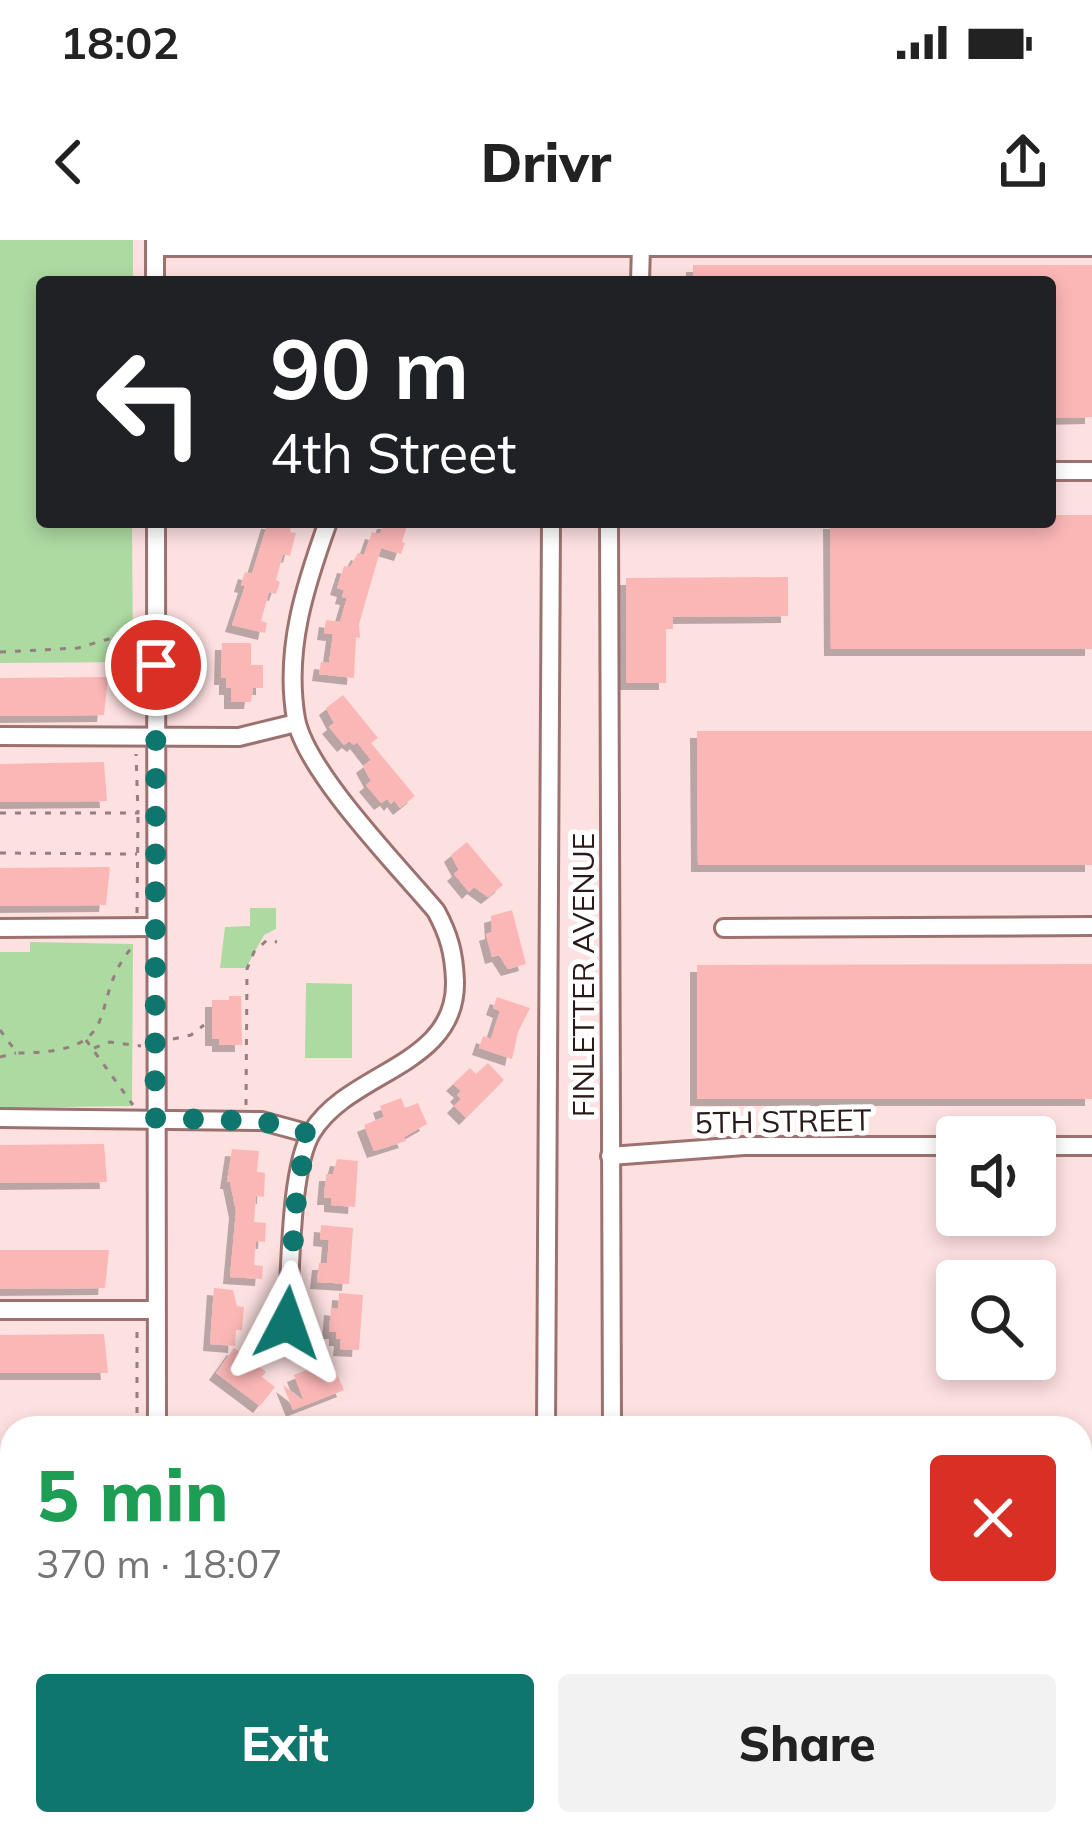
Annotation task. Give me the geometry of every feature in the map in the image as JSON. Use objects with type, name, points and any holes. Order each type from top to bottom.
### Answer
[{"type":"street","points":[[155,276],[155,243],[1092,247]]},
{"type":"street","points":[[640,276],[641,246]]},
{"type":"street","points":[[1056,471],[1092,471]]},
{"type":"street","points":[[155,528],[157,1416]]},
{"type":"street","points":[[287,1323],[298,1180],[310,1134],[328,1111],[372,1078],[419,1054],[445,1029],[455,996],[450,935],[436,911],[325,777],[296,723],[296,626],[326,528]]},
{"type":"street","points":[[546,1416],[551,528]]},
{"type":"street","name":"FINLETTER AVENUE","points":[[609,528],[612,1416]]},
{"type":"street","points":[[0,736],[238,737],[296,723]]},
{"type":"street","points":[[724,928],[1092,926]]},
{"type":"street","points":[[0,928],[155,927]]},
{"type":"street","points":[[0,1118],[262,1121],[310,1134]]},
{"type":"street","name":"5TH STREET","points":[[610,1156],[744,1146],[936,1146]]},
{"type":"street","points":[[1056,1146],[1092,1146]]},
{"type":"street","points":[[0,1310],[156,1310]]},
{"type":"path","points":[[0,652],[78,648],[129,632],[156,630]]},
{"type":"path","points":[[131,749],[137,758],[138,813],[137,912],[132,920]]},
{"type":"path","points":[[0,813],[138,813]]},
{"type":"path","points":[[0,854],[137,854]]},
{"type":"path","points":[[254,1105],[246,1107],[247,969],[261,944],[277,942]]},
{"type":"path","points":[[0,1057],[85,1039],[102,1022],[115,969],[136,943]]},
{"type":"path","points":[[94,1048],[110,1042],[138,1047],[191,1035],[204,1025]]},
{"type":"path","points":[[0,1030],[17,1053]]},
{"type":"path","points":[[85,1039],[135,1108]]},
{"type":"path","points":[[133,1321],[137,1326],[137,1416]]},
{"type":"green space","points":[[0,240],[133,240],[133,276],[36,276],[36,528],[132,528],[133,662],[0,663]]},
{"type":"green space","points":[[250,908],[276,908],[276,929],[264,935],[246,968],[220,968],[225,927],[250,926]]},
{"type":"green space","points":[[30,942],[133,944],[132,1106],[0,1108],[0,952],[30,952]]},
{"type":"green space","points":[[306,983],[352,984],[352,1058],[305,1058]]},
{"type":"building","points":[[693,265],[1092,265],[1092,417],[1056,418],[1056,276],[693,276]]},
{"type":"building","points":[[1056,515],[1092,515],[1092,649],[831,649],[830,528],[1056,528]]},
{"type":"building","points":[[266,528],[291,528],[296,533],[290,556],[283,554],[276,594],[269,592],[261,621],[267,623],[265,633],[232,625],[245,572],[252,574]]},
{"type":"building","points":[[382,528],[406,528],[401,554],[381,548],[359,624],[360,638],[356,637],[354,678],[319,674],[321,662],[329,663],[333,634],[324,633],[326,620],[340,622],[347,598],[337,588],[344,566],[350,567],[358,553],[364,555],[372,532],[380,534]]},
{"type":"building","points":[[788,577],[788,616],[673,617],[673,629],[666,629],[666,683],[626,683],[626,578]]},
{"type":"building","points":[[222,643],[251,643],[251,665],[263,665],[263,688],[253,688],[251,702],[231,702],[231,688],[221,678]]},
{"type":"building","points":[[108,677],[104,715],[0,716],[0,678]]},
{"type":"building","points":[[343,695],[378,738],[371,743],[415,796],[400,808],[394,800],[381,803],[366,785],[371,781],[363,766],[371,760],[357,742],[344,745],[329,727],[334,723],[326,708]]},
{"type":"building","points":[[697,731],[1092,731],[1092,865],[698,865]]},
{"type":"building","points":[[104,762],[107,801],[0,802],[0,764]]},
{"type":"building","points":[[467,842],[503,885],[488,897],[474,887],[469,892],[454,874],[459,870],[451,855]]},
{"type":"building","points":[[110,867],[106,905],[0,906],[0,868]]},
{"type":"building","points":[[512,910],[526,964],[508,969],[499,955],[492,957],[486,934],[492,932],[491,916]]},
{"type":"building","points":[[1092,964],[1092,1099],[697,1099],[697,965]]},
{"type":"building","points":[[229,996],[241,996],[242,1045],[219,1045],[219,1039],[212,1039],[212,1000],[229,1000]]},
{"type":"building","points":[[497,997],[530,1008],[512,1059],[479,1048],[483,1036],[491,1039],[500,1011],[493,1008]]},
{"type":"building","points":[[488,1063],[504,1080],[466,1118],[454,1106],[461,1091],[453,1084],[470,1068],[476,1074]]},
{"type":"building","points":[[401,1098],[405,1108],[418,1103],[427,1124],[404,1137],[406,1141],[374,1151],[364,1125],[384,1117],[380,1106]]},
{"type":"building","points":[[104,1144],[107,1182],[0,1183],[0,1145]]},
{"type":"building","points":[[232,1149],[259,1151],[257,1172],[265,1173],[264,1197],[256,1196],[254,1222],[266,1223],[265,1242],[256,1241],[254,1265],[263,1266],[262,1279],[230,1277],[236,1211],[227,1182]]},
{"type":"building","points":[[337,1159],[358,1161],[355,1207],[331,1205],[331,1198],[324,1198],[326,1174],[333,1174]]},
{"type":"building","points":[[321,1225],[353,1228],[349,1284],[317,1282],[319,1263],[327,1263],[329,1240],[320,1239]]},
{"type":"building","points":[[0,1250],[109,1250],[105,1288],[0,1289]]},
{"type":"building","points":[[214,1288],[233,1290],[237,1306],[244,1307],[235,1346],[210,1344]]},
{"type":"building","points":[[339,1293],[363,1295],[359,1350],[340,1349],[341,1339],[329,1332],[331,1308],[338,1309]]},
{"type":"building","points":[[104,1334],[108,1373],[0,1373],[0,1335]]},
{"type":"building","points":[[234,1348],[266,1372],[262,1377],[275,1387],[260,1406],[216,1373]]},
{"type":"building","points":[[316,1366],[320,1375],[336,1372],[344,1390],[293,1410],[283,1385],[304,1401],[294,1375]]},
{"type":"route","points":[[156,665],[155,1118],[262,1121],[310,1134],[298,1180],[287,1323]]}]
